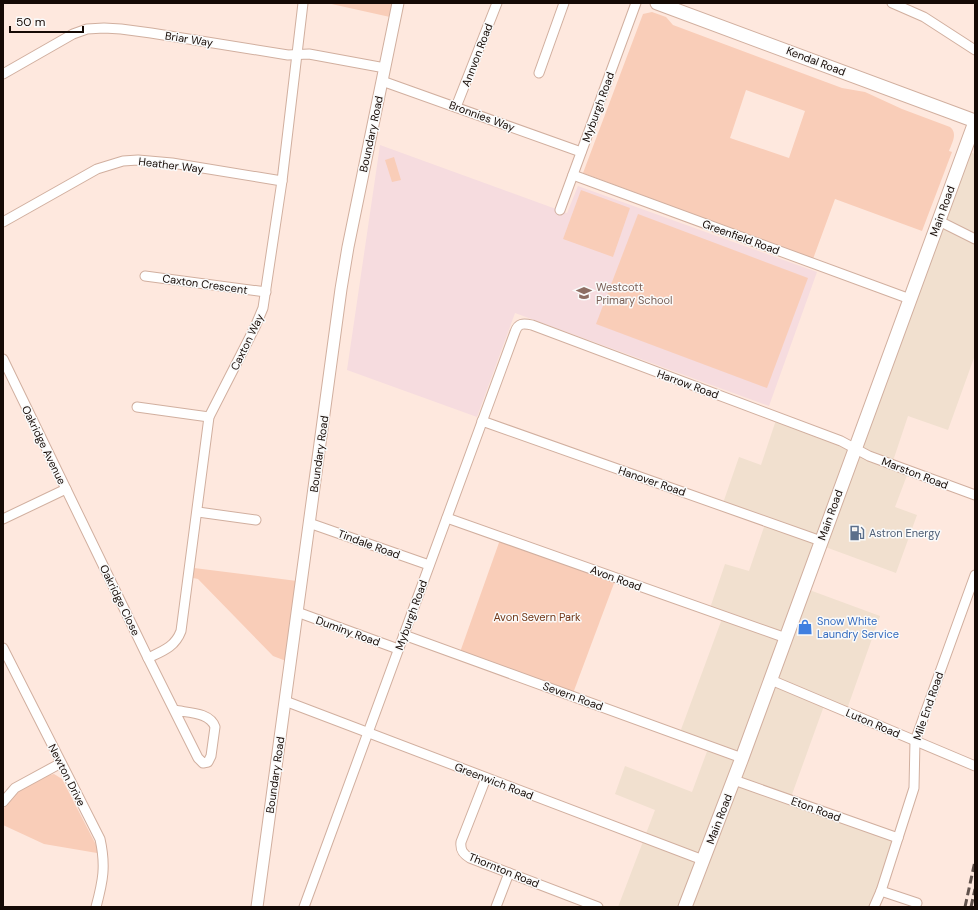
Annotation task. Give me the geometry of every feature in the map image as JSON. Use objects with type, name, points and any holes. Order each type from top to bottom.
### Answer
[{"type":"main road","name":"Kendal Road","points":[[657,3],[975,122]]},
{"type":"main road","name":"Main Road","points":[[685,907],[771,680],[975,122]]},
{"type":"street","name":"Caxton Way","points":[[148,658],[170,647],[178,640],[181,631],[198,512],[209,418],[261,315],[266,292],[282,181],[303,3]]},
{"type":"street","name":"Boundary Road","points":[[257,907],[348,247],[398,3]]},
{"type":"street","name":"Annvon Road","points":[[456,107],[497,3]]},
{"type":"street","points":[[539,73],[564,3]]},
{"type":"street","name":"Myburgh Road","points":[[560,210],[636,3]]},
{"type":"street","points":[[892,3],[924,17],[975,50]]},
{"type":"street","name":"Briar Way","points":[[3,74],[73,34],[87,29],[104,28],[151,33],[288,55],[309,54],[385,68]]},
{"type":"street","name":"Bronnies Way","points":[[382,81],[581,152]]},
{"type":"street","name":"Heather Way","points":[[3,222],[97,169],[123,161],[143,160],[172,163],[282,181]]},
{"type":"street","name":"Greenfield Road","points":[[572,175],[910,299]]},
{"type":"street","points":[[939,221],[975,239]]},
{"type":"street","name":"Caxton Crescent","points":[[145,276],[266,292]]},
{"type":"street","name":"Myburgh Road","points":[[304,907],[514,332],[520,324]]},
{"type":"street","name":"Harrow Road","points":[[520,324],[532,326],[841,441],[855,448]]},
{"type":"street","name":"Oakridge Avenue","points":[[3,359],[66,489],[3,519]]},
{"type":"street","points":[[136,407],[209,418]]},
{"type":"street","name":"Hanover Road","points":[[482,421],[821,541]]},
{"type":"street","name":"Marston Road","points":[[855,448],[870,456],[975,496]]},
{"type":"street","name":"Oakridge Close","points":[[66,489],[148,658],[174,710],[198,758],[203,763],[208,762],[211,756],[215,727],[212,720],[205,716],[174,710]]},
{"type":"street","points":[[198,512],[256,520]]},
{"type":"street","name":"Avon Road","points":[[447,518],[786,638]]},
{"type":"street","name":"Tindale Road","points":[[310,523],[429,565]]},
{"type":"street","name":"Mile End Road","points":[[874,907],[881,891],[914,788],[915,741],[975,575]]},
{"type":"street","name":"Duminy Road","points":[[297,612],[398,649]]},
{"type":"street","name":"Severn Road","points":[[404,635],[742,758]]},
{"type":"street","name":"Newton Drive","points":[[3,648],[100,839],[104,856],[104,870],[96,907]]},
{"type":"street","name":"Luton Road","points":[[771,680],[975,766]]},
{"type":"street","name":"Greenwich Road","points":[[285,701],[703,860]]},
{"type":"street","points":[[3,802],[15,788],[61,763]]},
{"type":"street","name":"Thornton Road","points":[[486,778],[461,842],[462,851],[470,858],[598,907]]},
{"type":"street","name":"Eton Road","points":[[734,780],[898,838]]},
{"type":"street","points":[[496,907],[509,873]]},
{"type":"street","points":[[881,891],[917,903]]},
{"type":"shaded area","name":"Westcott Primary School","points":[[380,145],[567,213],[578,186],[817,272],[769,406],[515,313],[477,417],[347,370]]},
{"type":"shaded area","points":[[964,150],[975,154],[975,355],[948,430],[908,416],[892,464],[909,470],[895,507],[917,515],[896,573],[820,545],[804,588],[880,616],[846,712],[825,703],[790,800],[898,838],[874,907],[618,907],[655,810],[615,794],[625,766],[692,792],[709,746],[679,735],[723,616],[709,611],[725,564],[749,571],[766,521],[722,506],[739,457],[761,465],[777,417],[855,448]]},
{"type":"green space","points":[[327,3],[393,3],[390,17]]},
{"type":"green space","points":[[652,12],[666,17],[673,25],[842,88],[865,92],[902,109],[950,127],[954,132],[953,141],[949,151],[952,152],[922,231],[835,199],[813,259],[583,173],[643,14]],"holes":[[[746,90],[805,111],[789,158],[730,138]]]},
{"type":"green space","points":[[394,157],[401,180],[392,182],[385,160]]},
{"type":"green space","points":[[581,190],[630,208],[613,257],[563,239]]},
{"type":"green space","points":[[638,214],[808,278],[767,388],[596,324]]},
{"type":"green space","name":"Avon Severn Park","points":[[501,537],[616,578],[572,696],[459,655]]},
{"type":"green space","points":[[194,568],[297,581],[286,661],[273,656],[198,579],[193,578]]},
{"type":"green space","points":[[54,774],[62,779],[97,847],[97,853],[44,844],[3,825],[3,811],[7,803],[18,791],[24,786],[40,778]]},
{"type":"railway","points":[[965,907],[975,861]]},
{"type":"railway","points":[[971,907],[975,889]]},
{"type":"place","name":"Westcott Primary School","points":[[584,293]]},
{"type":"place","name":"Astron Energy","points":[[857,533]]},
{"type":"place","name":"Snow White Laundry Service","points":[[805,627]]}]
